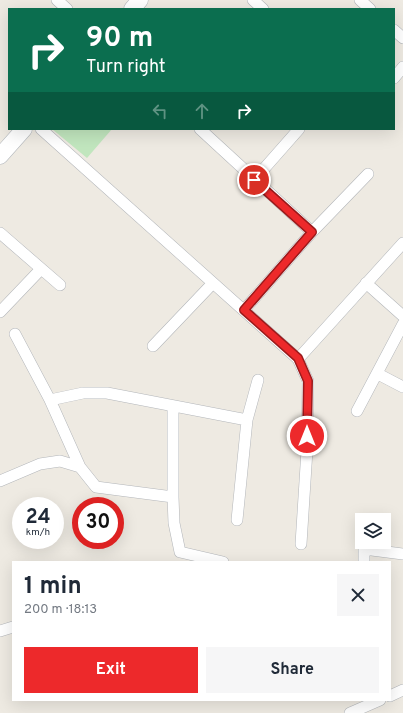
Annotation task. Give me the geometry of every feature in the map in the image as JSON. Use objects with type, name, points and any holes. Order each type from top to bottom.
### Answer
[{"type":"street","points":[[57,0],[66,8]]},
{"type":"street","points":[[133,8],[140,0]]},
{"type":"street","points":[[360,0],[369,8]]},
{"type":"street","points":[[395,31],[403,38]]},
{"type":"street","points":[[395,77],[403,67]]},
{"type":"street","points":[[0,156],[23,130]]},
{"type":"street","points":[[42,130],[298,358],[308,381],[307,450],[301,544]]},
{"type":"street","points":[[201,130],[312,232]]},
{"type":"street","points":[[254,180],[298,130]]},
{"type":"street","points":[[244,310],[312,232],[368,174]]},
{"type":"street","points":[[0,233],[60,285]]},
{"type":"street","points":[[298,358],[403,242]]},
{"type":"street","points":[[0,312],[42,268]]},
{"type":"street","points":[[153,346],[213,283]]},
{"type":"street","points":[[366,283],[403,316]]},
{"type":"street","points":[[357,411],[378,374],[403,324]]},
{"type":"street","points":[[15,334],[50,400],[80,467],[96,487],[173,497]]},
{"type":"street","points":[[378,374],[403,387]]},
{"type":"street","points":[[237,520],[247,420],[258,380]]},
{"type":"street","points":[[50,400],[83,393],[107,393],[247,420]]},
{"type":"street","points":[[173,406],[174,524],[182,557],[216,561]]},
{"type":"street","points":[[0,480],[40,464],[60,461],[80,467]]},
{"type":"street","points":[[364,561],[364,549],[403,554]]},
{"type":"street","points":[[0,631],[12,626]]},
{"type":"street","points":[[391,696],[403,690]]},
{"type":"street","points":[[350,713],[378,701]]},
{"type":"green space","points":[[53,130],[111,130],[87,158]]},
{"type":"route","points":[[254,180],[312,232],[244,310],[298,358],[308,381],[307,436]]}]
